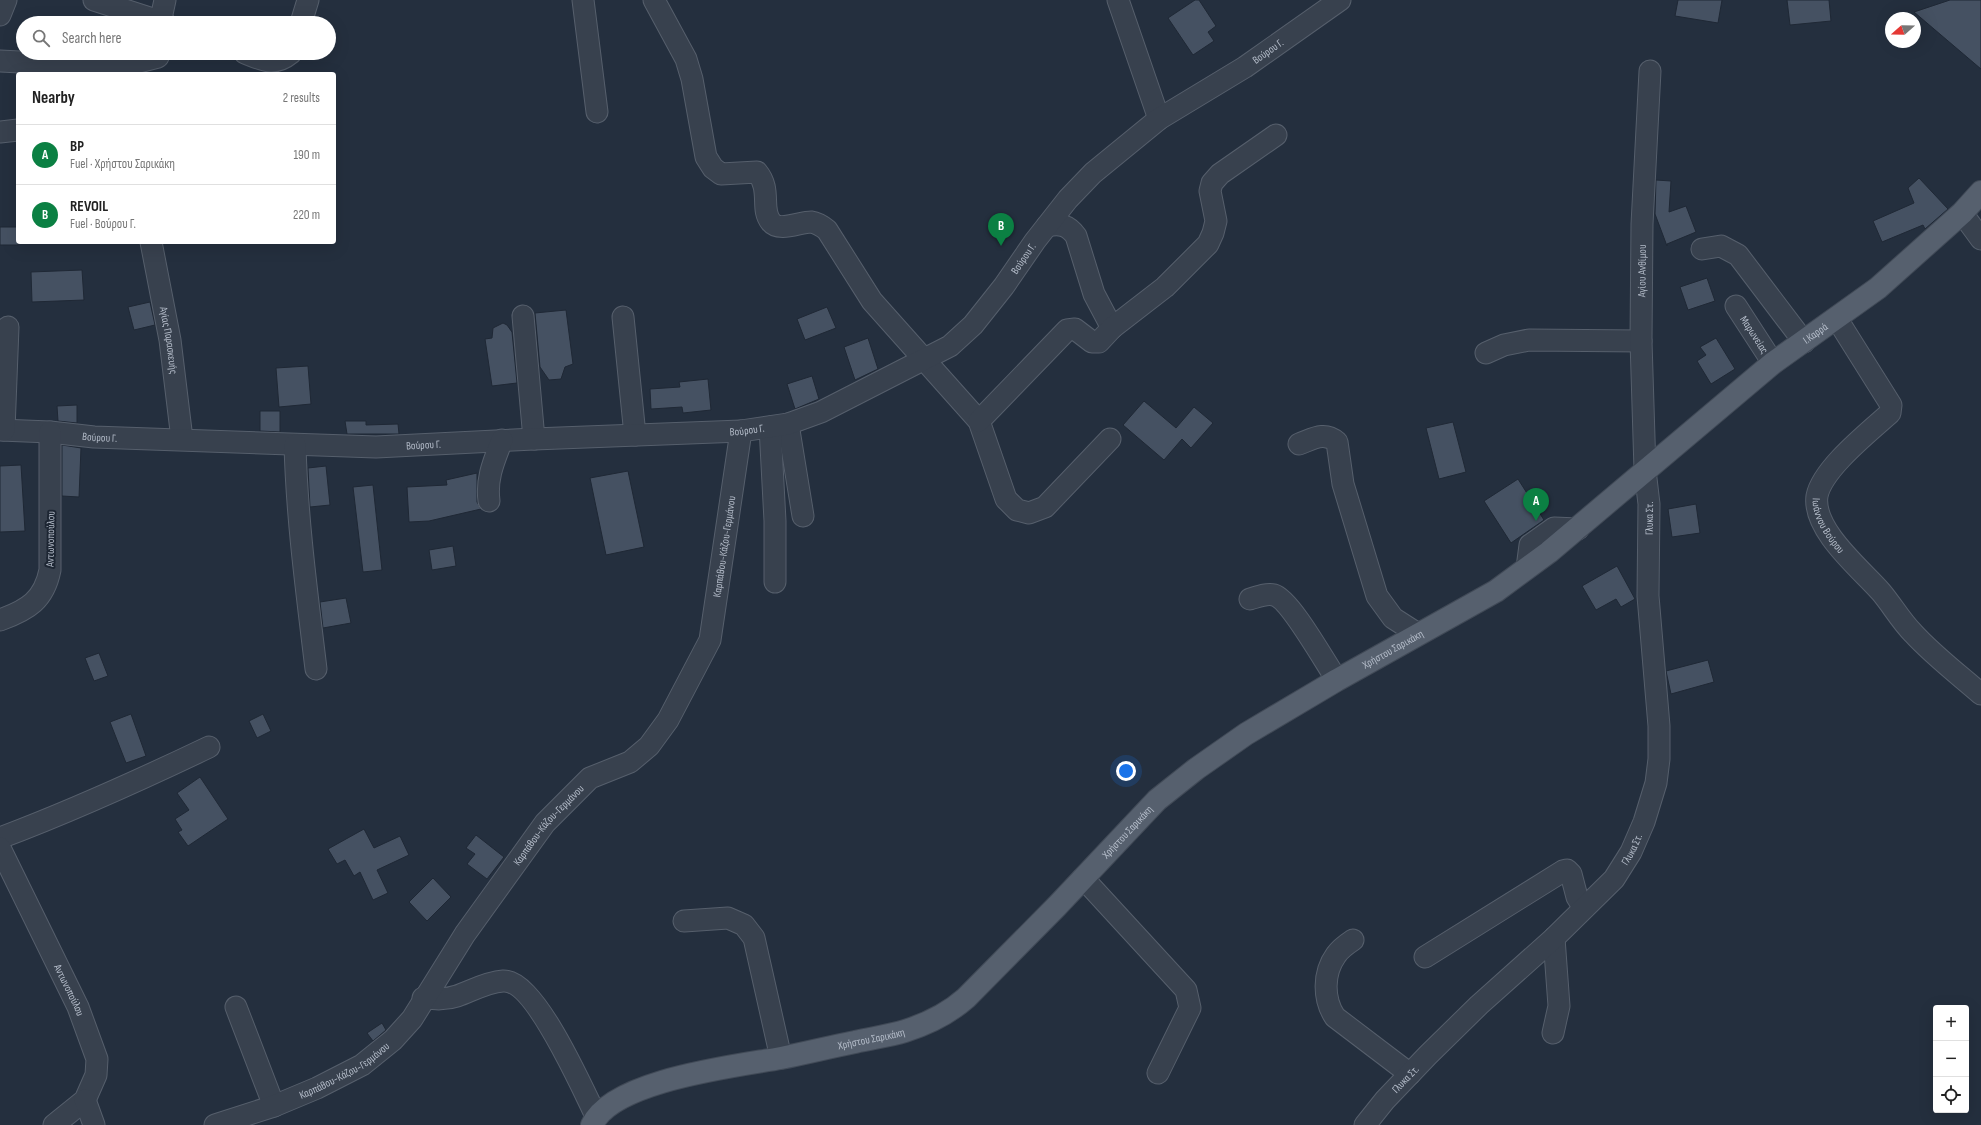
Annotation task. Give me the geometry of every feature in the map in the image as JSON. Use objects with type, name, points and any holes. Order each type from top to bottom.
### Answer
[{"type":"main road","name":"Ι.Καρρά","points":[[1645,470],[1773,363],[1837,319],[1899,271],[1962,213],[1981,192]]},
{"type":"main road","name":"Χρήστου Σαρικάκη","points":[[594,1121],[624,1097],[651,1086],[708,1069],[781,1058],[904,1031],[949,1011],[966,998],[1157,800],[1196,769],[1246,734],[1336,680],[1496,591],[1578,529],[1645,470]]},
{"type":"street","points":[[0,15],[6,0]]},
{"type":"street","points":[[94,0],[143,16]]},
{"type":"street","points":[[163,16],[165,0]]},
{"type":"street","points":[[303,16],[308,0]]},
{"type":"street","points":[[583,0],[597,112]]},
{"type":"street","points":[[654,0],[686,59],[692,79],[706,157],[714,168],[721,174],[757,172],[765,185],[767,213],[772,223],[779,226],[811,222],[820,224],[827,230],[872,301],[979,421],[1006,499],[1018,510],[1029,513],[1045,507],[1110,439]]},
{"type":"street","points":[[1118,0],[1159,119]]},
{"type":"street","name":"Βούρου Γ.","points":[[2,430],[50,432],[94,437],[376,447],[502,440],[741,431],[779,425],[821,412],[950,346],[973,325],[1004,286],[1034,241],[1068,199],[1093,173],[1159,119],[1245,67],[1340,0]]},
{"type":"street","points":[[264,60],[270,62],[279,60]]},
{"type":"street","points":[[0,61],[119,67],[157,61]]},
{"type":"street","name":"Αγίου Ανθίμου","points":[[1645,470],[1641,340],[1642,218],[1650,71]]},
{"type":"street","points":[[0,132],[16,130]]},
{"type":"street","points":[[979,421],[1067,330],[1075,329],[1095,343],[1099,342],[1112,328],[1165,286],[1208,244],[1216,221],[1210,191],[1212,183],[1220,174],[1276,135]]},
{"type":"street","points":[[1962,213],[1981,239]]},
{"type":"street","points":[[1047,226],[1056,224],[1065,225],[1071,229],[1076,236],[1094,294],[1112,328]]},
{"type":"street","name":"Αγίας Παρασκευής","points":[[151,244],[170,340],[182,439]]},
{"type":"street","points":[[1702,249],[1721,246],[1738,255],[1804,342]]},
{"type":"street","name":"Μαρωνείας","points":[[1736,306],[1773,363]]},
{"type":"street","points":[[523,316],[534,439]]},
{"type":"street","points":[[623,317],[635,435]]},
{"type":"street","name":"Ιωάννου Βούρου","points":[[1837,319],[1891,405],[1892,409],[1890,413],[1833,467],[1823,479],[1817,501],[1821,518],[1833,539],[1848,559],[1881,592],[1912,632],[1981,694]]},
{"type":"street","points":[[2,430],[8,327]]},
{"type":"street","points":[[1486,353],[1504,345],[1529,340],[1641,340]]},
{"type":"street","points":[[779,425],[803,516]]},
{"type":"street","points":[[775,582],[775,521],[779,425]]},
{"type":"street","name":"Καρπάθου-Κάζου-Γερμάνου","points":[[215,1125],[274,1106],[331,1082],[372,1058],[393,1040],[412,1019],[423,998],[465,934],[545,823],[590,778],[630,762],[649,746],[668,720],[710,640],[741,431]]},
{"type":"street","name":"Αντωνοπούλου","points":[[0,620],[20,613],[39,598],[47,584],[50,570],[50,432]]},
{"type":"street","points":[[1299,444],[1323,435],[1331,436],[1337,442],[1343,484],[1377,596],[1393,618],[1418,634]]},
{"type":"street","points":[[489,501],[488,488],[490,473],[502,440]]},
{"type":"street","points":[[296,445],[296,487],[301,551],[316,669]]},
{"type":"street","name":"Γλυκα Στ.","points":[[1365,1125],[1385,1100],[1479,1005],[1554,938],[1614,879],[1631,852],[1644,822],[1658,771],[1659,726],[1648,596],[1649,504],[1645,470]]},
{"type":"street","points":[[1250,599],[1268,595],[1279,597],[1293,612],[1336,680]]},
{"type":"street","points":[[0,838],[69,812],[134,784],[209,747]]},
{"type":"street","name":"Αντωνοπούλου","points":[[0,848],[78,1007],[97,1059],[96,1075],[85,1100],[54,1125]]},
{"type":"street","points":[[1425,957],[1563,871],[1567,870],[1571,874],[1577,897],[1584,908]]},
{"type":"street","points":[[1083,878],[1186,990],[1189,996],[1190,1008],[1158,1073]]},
{"type":"street","points":[[684,921],[728,918],[744,925],[754,938],[781,1058]]},
{"type":"street","points":[[1553,1033],[1559,1006],[1554,938]]},
{"type":"street","points":[[1353,940],[1337,953],[1330,964],[1326,992],[1328,1007],[1335,1018],[1410,1074]]},
{"type":"street","points":[[423,998],[446,998],[504,981],[516,985],[534,1003],[556,1036],[594,1121]]},
{"type":"street","points":[[236,1007],[274,1106]]},
{"type":"street","points":[[85,1100],[94,1125]]},
{"type":"building","points":[[1195,0],[1199,0],[1216,26],[1208,32],[1214,41],[1193,55],[1168,18]]},
{"type":"building","points":[[1678,0],[1722,0],[1718,23],[1675,16]]},
{"type":"building","points":[[1787,0],[1829,0],[1831,21],[1790,25]]},
{"type":"building","points":[[1950,0],[1981,0],[1981,69],[1921,18],[1921,12],[1914,12]]},
{"type":"building","points":[[1919,178],[1948,209],[1925,229],[1923,225],[1882,242],[1873,221],[1914,203],[1908,188]]},
{"type":"building","points":[[1656,180],[1671,181],[1669,212],[1686,206],[1696,232],[1667,244],[1667,246],[1655,214]]},
{"type":"building","points":[[0,227],[16,227],[16,244],[18,245],[0,245]]},
{"type":"building","points":[[82,270],[84,300],[32,302],[31,272]]},
{"type":"building","points":[[1707,278],[1715,301],[1688,310],[1680,287]]},
{"type":"building","points":[[150,302],[155,325],[134,330],[128,307]]},
{"type":"building","points":[[827,307],[836,328],[805,340],[797,319]]},
{"type":"building","points":[[566,310],[573,364],[565,367],[561,379],[549,380],[540,367],[535,313]]},
{"type":"building","points":[[503,323],[507,325],[512,332],[517,383],[492,386],[485,339],[492,338],[493,328]]},
{"type":"building","points":[[868,338],[878,369],[855,380],[844,347]]},
{"type":"building","points":[[1716,338],[1735,369],[1711,384],[1697,361],[1706,355],[1700,347]]},
{"type":"building","points":[[308,366],[311,404],[279,407],[276,368]]},
{"type":"building","points":[[812,376],[819,399],[795,409],[787,384]]},
{"type":"building","points":[[708,379],[711,410],[683,413],[682,407],[651,409],[650,389],[680,387],[679,382]]},
{"type":"building","points":[[1144,401],[1176,428],[1194,407],[1213,423],[1191,448],[1182,439],[1164,460],[1123,425]]},
{"type":"building","points":[[77,405],[77,423],[58,421],[57,406]]},
{"type":"building","points":[[260,411],[280,411],[280,432],[260,431]]},
{"type":"building","points":[[345,421],[366,421],[366,425],[398,424],[399,434],[347,434]]},
{"type":"building","points":[[1453,422],[1466,472],[1439,479],[1426,428]]},
{"type":"building","points":[[62,445],[81,448],[79,497],[62,496]]},
{"type":"building","points":[[21,465],[25,531],[0,532],[0,466]]},
{"type":"building","points":[[326,466],[330,505],[310,507],[308,468]]},
{"type":"building","points":[[628,471],[644,547],[606,555],[590,478]]},
{"type":"building","points":[[477,473],[477,502],[481,509],[429,521],[409,522],[407,487],[447,485],[446,480]]},
{"type":"building","points":[[1518,479],[1544,520],[1511,543],[1484,501]]},
{"type":"building","points":[[373,485],[382,570],[363,572],[353,487]]},
{"type":"building","points":[[1696,504],[1700,533],[1672,537],[1668,509]]},
{"type":"building","points":[[453,546],[456,566],[432,570],[429,550]]},
{"type":"building","points":[[1617,566],[1635,599],[1621,607],[1616,599],[1596,610],[1582,586]]},
{"type":"building","points":[[346,598],[351,623],[323,628],[320,602]]},
{"type":"building","points":[[99,653],[108,676],[94,681],[85,658]]},
{"type":"building","points":[[1708,660],[1714,682],[1671,694],[1666,671]]},
{"type":"building","points":[[131,714],[146,756],[126,763],[110,722]]},
{"type":"building","points":[[263,714],[271,731],[257,738],[249,721]]},
{"type":"building","points":[[200,777],[228,819],[188,846],[178,832],[182,830],[175,819],[189,810],[177,793]]},
{"type":"building","points":[[364,829],[374,848],[400,836],[409,855],[377,870],[388,893],[373,900],[360,872],[354,876],[345,860],[337,864],[328,849]]},
{"type":"building","points":[[476,835],[504,857],[487,879],[467,864],[475,854],[466,848]]},
{"type":"building","points":[[433,878],[451,897],[427,921],[409,902]]},
{"type":"building","points":[[382,1023],[386,1030],[373,1041],[367,1033]]},
{"type":"place","name":"REVOIL","points":[[1001,246]]},
{"type":"place","name":"BP","points":[[1536,521]]}]
